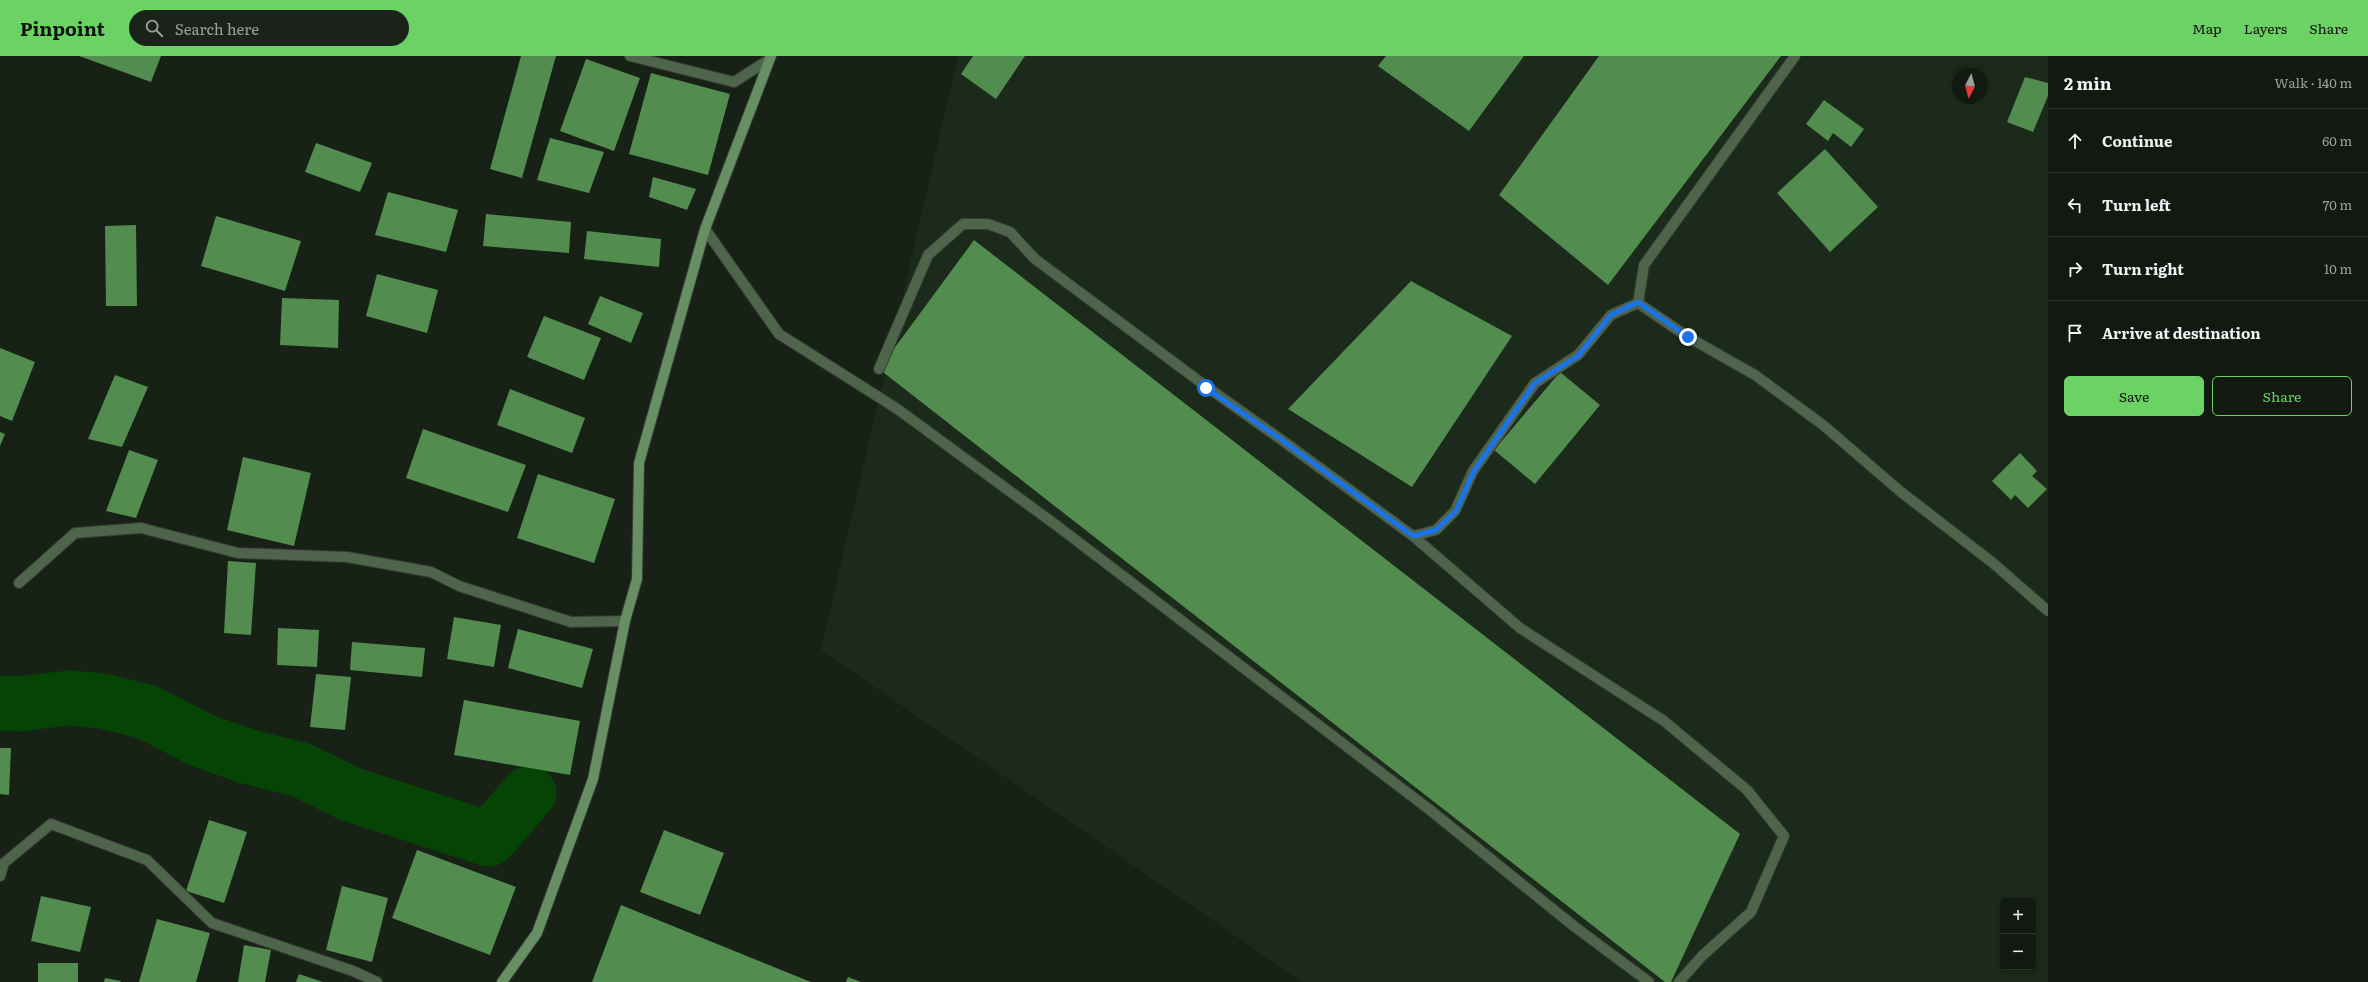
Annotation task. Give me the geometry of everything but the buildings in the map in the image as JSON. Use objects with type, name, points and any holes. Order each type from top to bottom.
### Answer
[{"type":"main road","points":[[502,982],[537,933],[593,779],[625,621],[637,579],[639,463],[705,230],[771,57]]},
{"type":"street","points":[[630,56],[734,82],[771,57]]},
{"type":"street","points":[[1638,302],[1644,265],[1795,56]]},
{"type":"street","points":[[879,370],[928,255],[963,224],[988,224],[1010,232],[1035,259],[1206,388],[1279,438],[1413,536],[1520,628],[1664,721],[1747,790],[1784,836],[1751,912],[1702,956],[1679,982]]},
{"type":"street","points":[[705,230],[779,334],[896,408],[1056,525],[1430,810],[1575,928],[1649,982]]},
{"type":"street","points":[[1413,536],[1436,530],[1456,511],[1474,471],[1535,383],[1578,356],[1611,315],[1638,302]]},
{"type":"street","points":[[1638,302],[1688,337],[1755,375],[1823,425],[1901,492],[1993,563],[2048,611]]},
{"type":"street","points":[[19,583],[75,533],[141,528],[238,553],[347,557],[430,572],[459,586],[571,622],[625,621]]},
{"type":"street","points":[[0,876],[4,863],[51,824],[147,860],[212,923],[353,971],[378,982]]},
{"type":"shaded area","points":[[958,56],[2048,56],[2048,982],[1302,982],[821,650]]},
{"type":"waterway","points":[[0,703],[18,704],[69,698],[103,701],[147,712],[201,740],[246,756],[301,770],[350,794],[489,839],[529,793]]},
{"type":"route","points":[[1206,388],[1279,438],[1413,536],[1436,530],[1456,511],[1474,471],[1535,383],[1578,356],[1611,315],[1638,302],[1688,337]]}]
